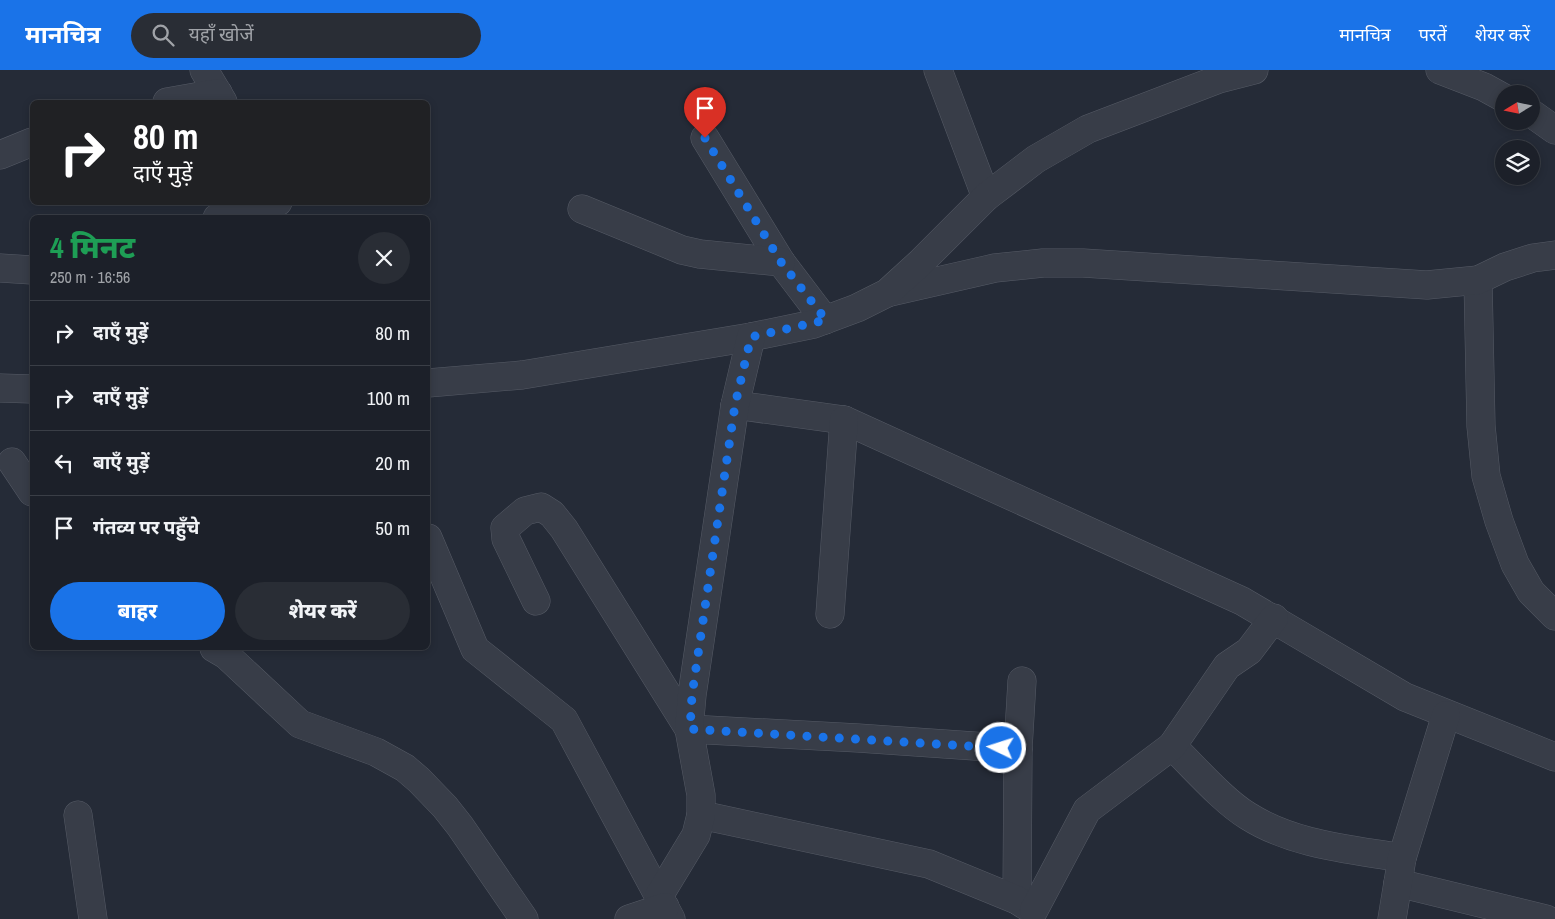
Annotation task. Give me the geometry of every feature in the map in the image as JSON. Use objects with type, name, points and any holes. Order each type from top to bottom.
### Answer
[{"type":"street","points":[[194,100],[221,98],[204,70]]},
{"type":"street","points":[[938,70],[986,197]]},
{"type":"street","points":[[887,293],[922,262],[986,197],[1036,159],[1088,129],[1219,79],[1254,70]]},
{"type":"street","points":[[1453,72],[1495,93]]},
{"type":"street","points":[[1540,119],[1555,130]]},
{"type":"street","points":[[705,138],[781,262],[826,320]]},
{"type":"street","points":[[0,156],[30,143]]},
{"type":"street","points":[[228,215],[267,205]]},
{"type":"street","points":[[582,209],[687,251],[781,262]]},
{"type":"street","points":[[430,383],[514,376],[751,337],[826,320],[857,308],[887,293],[995,268],[1083,263],[1427,285],[1478,280],[1505,267],[1533,258],[1555,255]]},
{"type":"street","points":[[0,268],[30,270]]},
{"type":"street","points":[[1478,280],[1481,426],[1486,476],[1499,520],[1516,564],[1531,592],[1555,616]]},
{"type":"street","points":[[665,908],[696,835],[701,815],[701,795],[690,729],[692,695],[735,405],[751,337]]},
{"type":"street","points":[[0,388],[30,389]]},
{"type":"street","points":[[735,405],[844,420],[1242,601],[1274,618],[1373,679],[1446,715],[1555,757]]},
{"type":"street","points":[[830,614],[844,420]]},
{"type":"street","points":[[12,462],[30,489]]},
{"type":"street","points":[[536,601],[506,539],[505,528],[525,511],[541,507],[552,514],[564,529],[690,729]]},
{"type":"street","points":[[430,543],[475,650],[564,720],[665,908]]},
{"type":"street","points":[[1033,910],[1087,810],[1172,746],[1227,666],[1249,651],[1274,618]]},
{"type":"street","points":[[217,650],[226,655],[305,728],[376,752],[405,768],[420,780],[460,826],[524,919]]},
{"type":"street","points":[[1022,681],[1018,749],[1033,910]]},
{"type":"street","points":[[1392,919],[1400,871],[1446,715]]},
{"type":"street","points":[[690,729],[1018,749]]},
{"type":"street","points":[[1172,746],[1247,816],[1289,836],[1546,919]]},
{"type":"street","points":[[701,815],[929,864],[1033,910]]},
{"type":"street","points":[[78,816],[92,919]]},
{"type":"street","points":[[629,919],[665,908]]},
{"type":"route","points":[[705,138],[781,262],[826,320],[772,334],[751,337],[735,405],[692,695],[690,729],[1001,748]]}]
